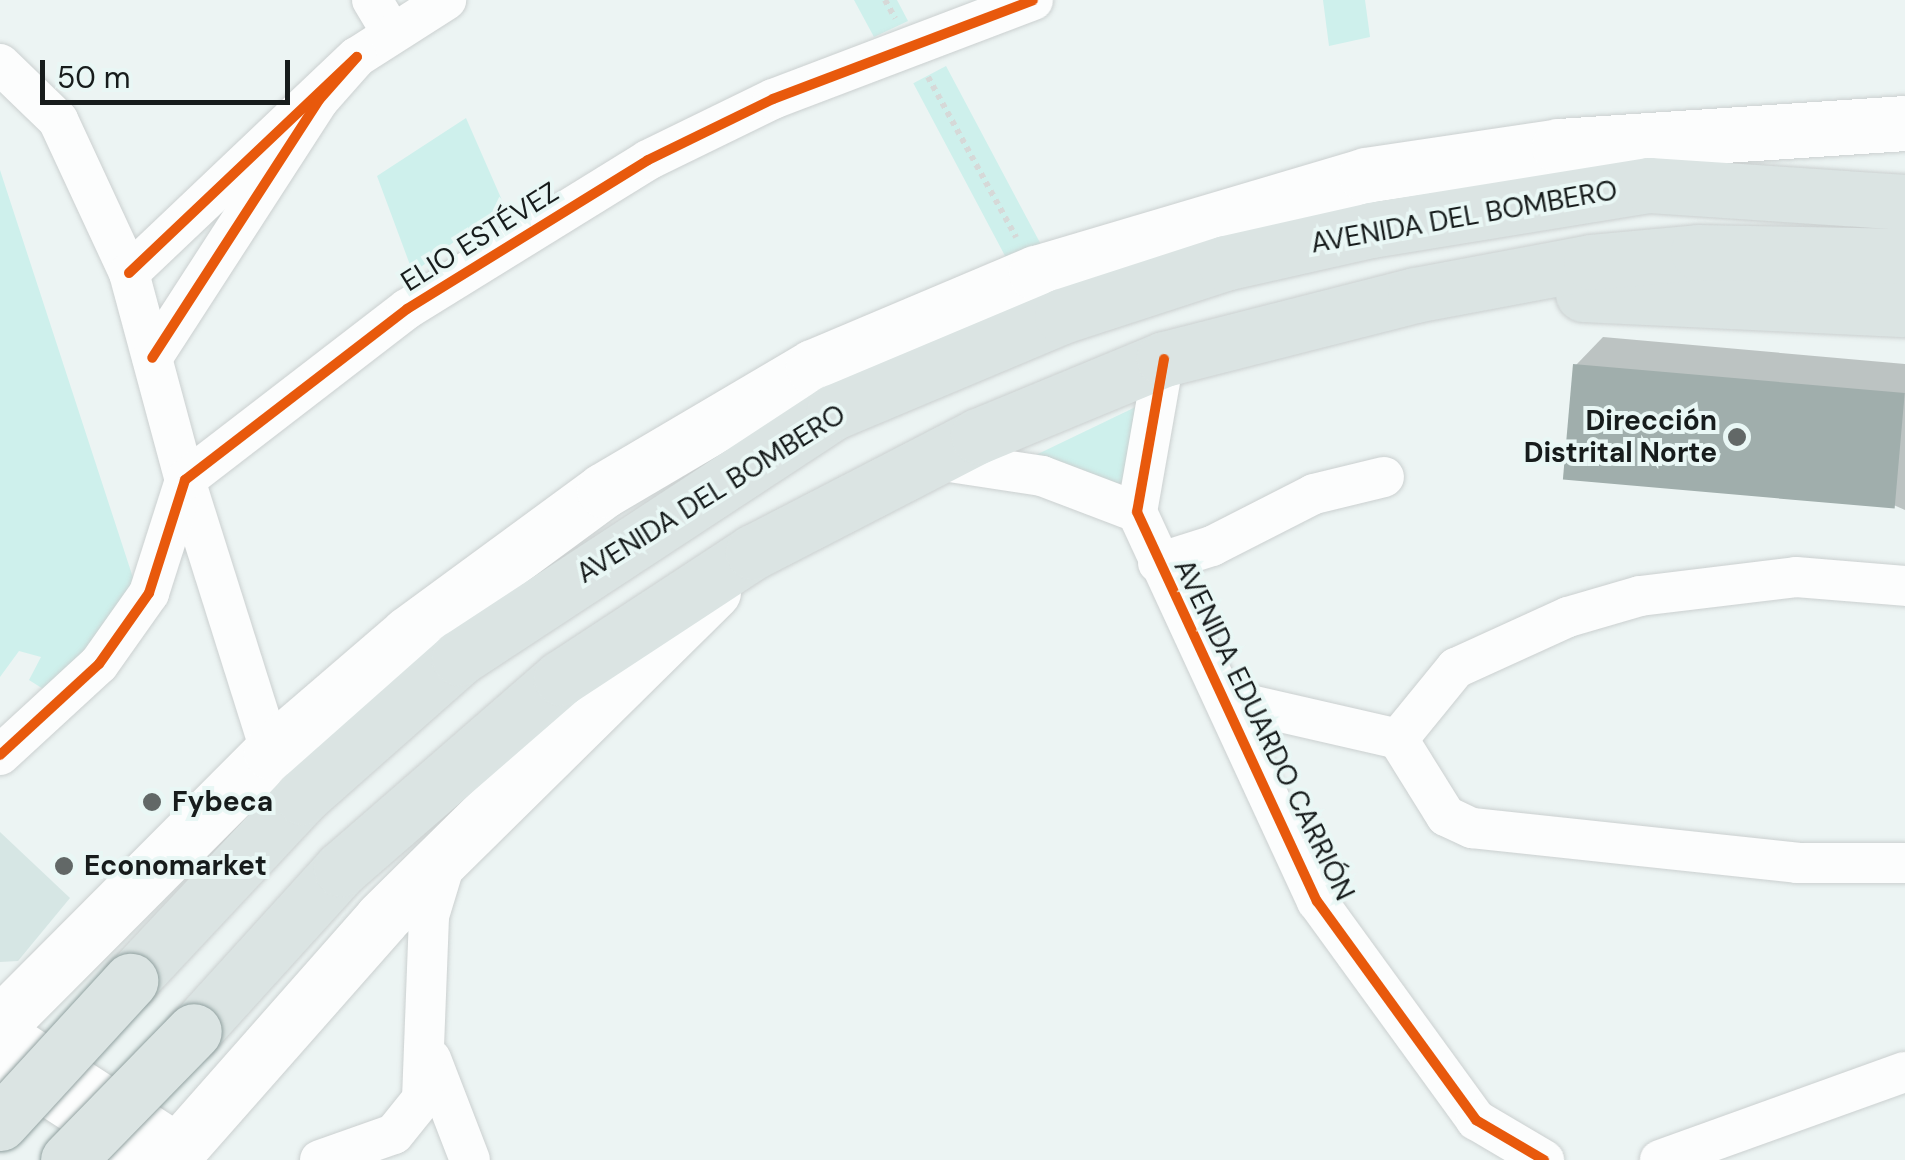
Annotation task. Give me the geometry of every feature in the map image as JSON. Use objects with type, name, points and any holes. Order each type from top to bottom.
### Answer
[{"type":"main road","name":"AVENIDA DEL BOMBERO","points":[[0,1024],[271,752],[408,634],[604,490],[813,367],[1036,273],[1366,175],[1559,146],[1905,123]]},
{"type":"main road","points":[[1649,185],[1905,169]]},
{"type":"main road","name":"AVENIDA DEL BOMBERO","points":[[0,1123],[302,797],[459,658],[834,412],[1062,316],[1225,263],[1513,202],[1649,185],[1905,202]]},
{"type":"main road","points":[[68,1160],[194,1031],[342,869],[456,765],[561,678],[753,552],[930,459],[1164,358],[1415,296],[1591,262],[1698,252],[1905,256]]},
{"type":"main road","points":[[1415,296],[1619,293],[1905,308]]},
{"type":"main road","points":[[165,1155],[450,849],[753,552]]},
{"type":"street","points":[[152,358],[319,100],[358,57],[382,16],[446,0]]},
{"type":"street","name":"ELIO ESTÉVEZ","points":[[185,480],[408,309],[648,160],[773,99],[1033,0]]},
{"type":"street","points":[[129,273],[358,57]]},
{"type":"street","points":[[0,64],[58,120],[129,273],[185,480],[271,752]]},
{"type":"street","points":[[930,459],[1042,476],[1137,512],[1164,358]]},
{"type":"street","points":[[1158,563],[1212,546],[1314,494],[1384,477]]},
{"type":"street","points":[[0,755],[99,664],[149,593],[185,480]]},
{"type":"street","name":"AVENIDA EDUARDO CARRIÓN","points":[[1137,512],[1317,901],[1476,1120],[1544,1160]]},
{"type":"street","points":[[1398,739],[1435,686],[1456,668],[1586,612],[1640,596],[1748,579],[1905,586]]},
{"type":"street","points":[[1224,699],[1398,739],[1446,816],[1472,828],[1796,863],[1905,864]]},
{"type":"street","points":[[320,1160],[375,1145],[412,1116],[426,1081],[429,916],[450,849]]},
{"type":"street","points":[[0,1040],[18,1039],[165,1155]]},
{"type":"street","points":[[428,1050],[470,1160]]},
{"type":"street","points":[[0,1066],[165,1155]]},
{"type":"street","points":[[1660,1160],[1905,1072]]},
{"type":"path","points":[[885,0],[1036,273]]},
{"type":"shaded area","points":[[854,0],[897,0],[908,21],[874,37]]},
{"type":"shaded area","points":[[1323,0],[1365,0],[1370,37],[1329,46]]},
{"type":"shaded area","points":[[946,66],[1042,246],[1009,263],[913,83]]},
{"type":"shaded area","points":[[466,118],[508,214],[459,238],[413,273],[377,176]]},
{"type":"shaded area","points":[[0,170],[137,590],[48,692],[29,680],[41,657],[19,651],[0,677]]},
{"type":"shaded area","points":[[1171,390],[1128,519],[994,475]]},
{"type":"shaded area","points":[[0,832],[70,898],[18,961],[0,962]]},
{"type":"building","name":"Dirección Distrital Norte","points":[[1573,364],[1905,393],[1895,509],[1563,480]]},
{"type":"cycle path","points":[[0,755],[99,664],[149,593],[185,480],[407,309],[648,160],[773,99],[1033,0]]},
{"type":"cycle path","points":[[129,273],[357,57],[319,100],[152,358]]},
{"type":"cycle path","points":[[1164,359],[1137,512],[1317,901],[1476,1120],[1544,1160]]},
{"type":"place","name":"Dirección Distrital Norte","points":[[1737,437]]},
{"type":"place","name":"Fybeca","points":[[152,802]]},
{"type":"place","name":"Economarket","points":[[64,866]]}]
